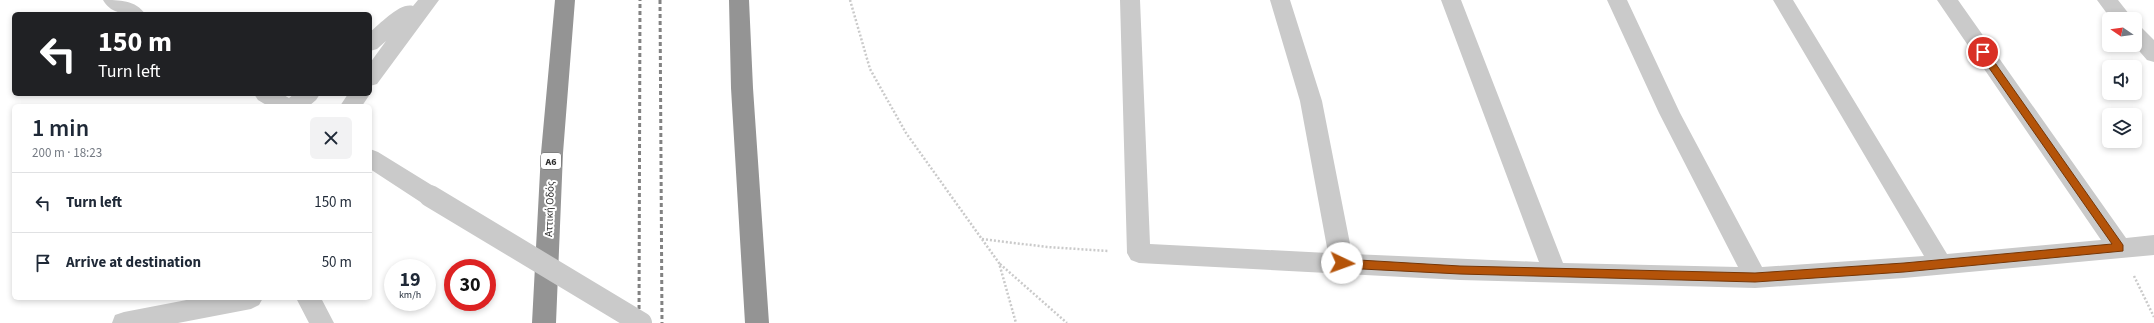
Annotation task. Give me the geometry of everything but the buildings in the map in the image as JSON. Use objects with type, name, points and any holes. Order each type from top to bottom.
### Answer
[{"type":"highway","name":"Αττική Οδός","points":[[544,323],[552,153],[564,0]]},
{"type":"highway","points":[[739,0],[742,95],[757,323]]},
{"type":"street","points":[[113,0],[132,12]]},
{"type":"street","points":[[372,41],[424,0]]},
{"type":"street","points":[[372,75],[429,0]]},
{"type":"street","points":[[1130,0],[1139,253],[1460,270],[1755,278],[1941,264],[2154,245]]},
{"type":"street","points":[[1280,0],[1311,101],[1342,263]]},
{"type":"street","points":[[1451,0],[1555,272]]},
{"type":"street","points":[[1616,0],[1670,113],[1755,278]]},
{"type":"street","points":[[1783,0],[1941,264]]},
{"type":"street","points":[[1947,0],[2120,248]]},
{"type":"street","points":[[2106,0],[2117,12]]},
{"type":"street","points":[[2142,41],[2154,54]]},
{"type":"street","points":[[268,96],[282,104]]},
{"type":"street","points":[[296,104],[306,96]]},
{"type":"street","points":[[372,159],[430,196],[641,323]]},
{"type":"street","points":[[124,323],[207,314],[246,300]]},
{"type":"street","points":[[309,300],[322,323]]},
{"type":"path","points":[[850,0],[874,75],[906,133],[998,263],[1067,323]]},
{"type":"path","points":[[981,239],[1047,247],[1139,253]]},
{"type":"path","points":[[2120,248],[2154,316]]},
{"type":"path","points":[[998,263],[1016,323]]},
{"type":"railway","points":[[639,323],[640,0]]},
{"type":"railway","points":[[660,0],[662,323]]},
{"type":"route","points":[[1342,263],[1460,270],[1755,278],[1904,268],[2120,248],[1983,52]]}]
